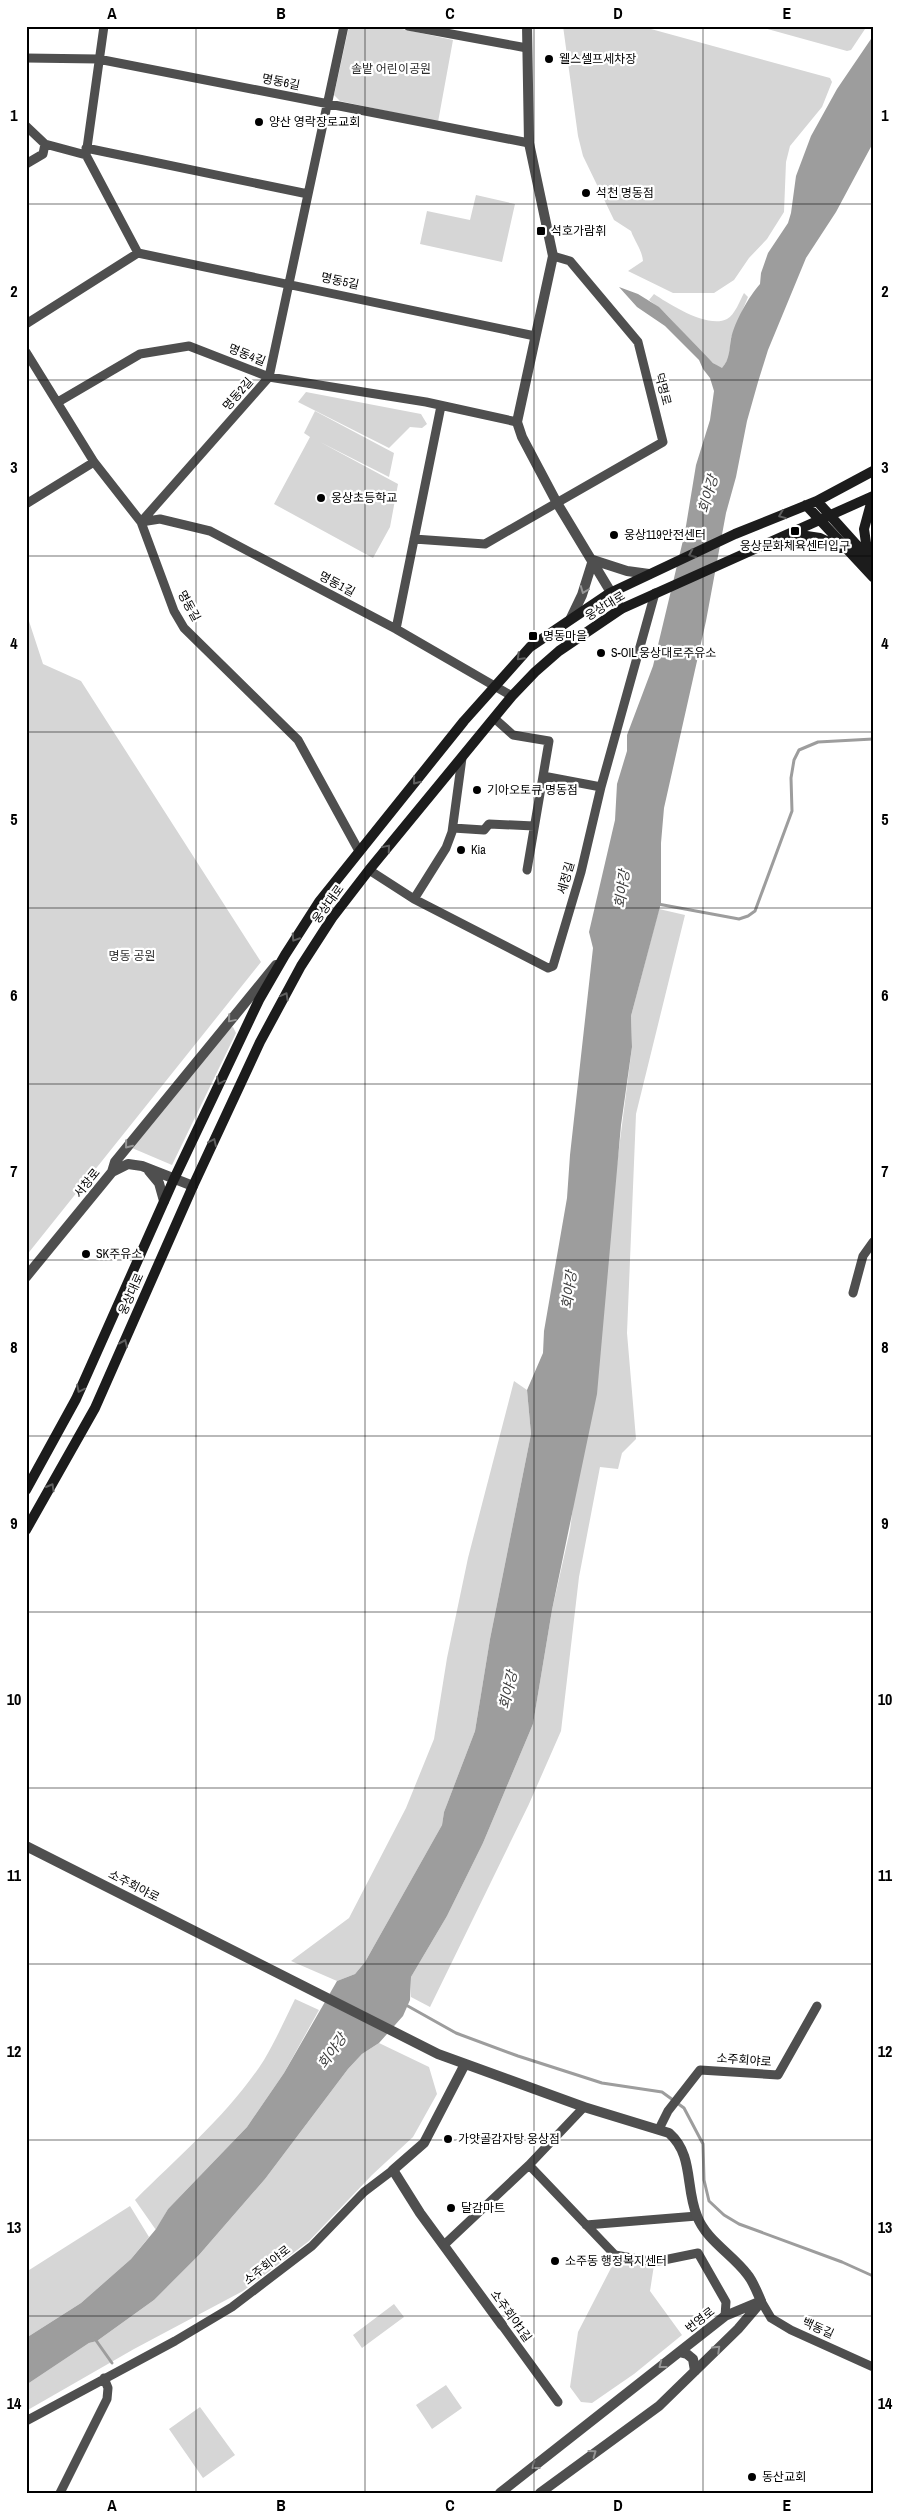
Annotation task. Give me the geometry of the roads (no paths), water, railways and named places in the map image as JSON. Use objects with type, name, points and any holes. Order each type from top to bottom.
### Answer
[{"type":"main road","name":"웅상대로","points":[[26,1490],[94,1360],[174,1179],[284,954],[319,902],[359,851],[495,685],[530,647],[610,593],[735,534],[817,500],[873,471]]},
{"type":"main road","name":"웅상대로","points":[[26,1530],[95,1408],[193,1186],[260,1042],[301,966],[332,918],[369,870],[512,696],[559,651],[621,609],[873,496]]},
{"type":"main road","points":[[873,496],[864,528],[867,561],[873,577]]},
{"type":"main road","points":[[817,500],[867,561]]},
{"type":"main road","points":[[806,505],[820,520],[867,561]]},
{"type":"main road","points":[[787,535],[801,534],[820,538],[867,561]]},
{"type":"street","points":[[26,324],[138,253],[86,152],[104,26]]},
{"type":"street","name":"명동2길","points":[[141,522],[269,377],[344,26]]},
{"type":"street","points":[[408,26],[527,48]]},
{"type":"street","points":[[527,26],[529,143],[553,256],[517,422],[522,437],[557,503],[621,609]]},
{"type":"street","name":"명동6길","points":[[26,58],[98,59],[529,143]]},
{"type":"street","points":[[26,126],[45,144],[308,194]]},
{"type":"street","points":[[26,164],[43,154],[45,144]]},
{"type":"street","name":"명동5길","points":[[138,253],[289,283],[535,336]]},
{"type":"street","name":"덕명로","points":[[414,539],[485,544],[663,442],[638,342],[570,261],[553,256]]},
{"type":"street","name":"명동4길","points":[[58,402],[140,354],[189,346],[269,377],[441,406],[517,422]]},
{"type":"street","name":"명동길","points":[[26,352],[94,462],[141,522],[174,611],[184,628],[298,740],[359,851]]},
{"type":"street","points":[[396,629],[441,406]]},
{"type":"street","points":[[26,504],[94,462]]},
{"type":"street","name":"명동1길","points":[[141,522],[160,519],[210,532],[396,629],[512,696]]},
{"type":"street","points":[[593,560],[627,571],[649,574]]},
{"type":"street","points":[[571,618],[582,595],[593,560]]},
{"type":"street","name":"세정길","points":[[369,870],[414,899],[548,968],[553,966],[581,872],[601,787],[655,593]]},
{"type":"street","points":[[494,718],[513,735],[549,741],[527,870]]},
{"type":"street","points":[[414,899],[446,848],[453,828],[462,758]]},
{"type":"street","points":[[543,776],[601,787]]},
{"type":"street","points":[[453,828],[484,830],[489,824],[534,826]]},
{"type":"street","points":[[112,1172],[115,1162],[284,954]]},
{"type":"street","name":"서창로","points":[[26,1277],[112,1172],[128,1164],[142,1166],[193,1186]]},
{"type":"street","points":[[142,1166],[151,1172],[159,1183],[164,1201]]},
{"type":"street","points":[[853,1293],[863,1256],[873,1242]]},
{"type":"street","name":"소주회야로","points":[[26,1846],[309,1990],[438,2054],[465,2064],[424,2142],[393,2170],[364,2192],[312,2246],[232,2306],[175,2341],[26,2421]]},
{"type":"street","name":"소주회야로","points":[[659,2129],[668,2111],[700,2070],[778,2075],[817,2006]]},
{"type":"street","points":[[465,2064],[584,2107],[669,2133],[683,2149],[697,2216],[705,2230],[748,2274],[761,2301],[738,2330],[658,2406],[540,2493]]},
{"type":"street","points":[[444,2245],[529,2165],[584,2107]]},
{"type":"street","points":[[529,2165],[615,2255],[654,2262],[698,2252],[726,2302],[725,2316]]},
{"type":"street","name":"소주회야1길","points":[[393,2170],[420,2213],[558,2402]]},
{"type":"street","points":[[586,2226],[697,2216]]},
{"type":"street","name":"번영로","points":[[500,2493],[725,2316],[761,2301]]},
{"type":"street","name":"백동길","points":[[761,2301],[771,2318],[791,2330],[873,2367]]},
{"type":"street","points":[[679,2352],[693,2359],[694,2371]]},
{"type":"street","points":[[60,2493],[107,2399],[108,2388],[104,2378]]},
{"type":"water","name":"회야강","points":[[873,36],[873,143],[836,212],[806,258],[768,350],[747,421],[736,477],[726,513],[706,621],[664,808],[661,843],[661,903],[631,1016],[632,1047],[621,1125],[597,1394],[552,1610],[533,1724],[483,1843],[447,1916],[411,1977],[410,2000],[403,2016],[379,2043],[362,2054],[348,2069],[265,2179],[199,2255],[154,2300],[97,2341],[89,2343],[26,2385],[26,2338],[81,2303],[131,2259],[156,2229],[168,2209],[247,2127],[284,2073],[337,1981],[355,1974],[365,1962],[442,1825],[444,1812],[475,1731],[490,1639],[531,1434],[527,1390],[543,1353],[544,1331],[567,1198],[593,948],[589,932],[615,820],[617,784],[627,751],[627,735],[653,666],[685,532],[696,465],[710,420],[714,391],[710,378],[699,360],[665,326],[637,307],[619,287],[638,294],[659,307],[713,363],[722,368],[728,358],[731,339],[742,310],[760,284],[761,273],[768,253],[788,223],[796,176],[811,136],[837,89]]},
{"type":"waterway","points":[[658,904],[739,919],[755,911],[792,811],[791,778],[794,760],[799,750],[818,742],[873,739]]},
{"type":"waterway","points":[[406,2005],[456,2033],[518,2056],[602,2083],[662,2092],[684,2108],[703,2144],[704,2180],[709,2201],[724,2215],[739,2224],[842,2262],[873,2276]]},
{"type":"waterway","points":[[95,2339],[112,2363]]},
{"type":"place","name":"웰스셀프세차장","points":[[549,59]]},
{"type":"place","name":"양산 영락장로교회","points":[[259,122]]},
{"type":"place","name":"석천 명동점","points":[[586,193]]},
{"type":"place","name":"석호가람휘","points":[[541,231]]},
{"type":"place","name":"웅상초등학교","points":[[321,498]]},
{"type":"place","name":"웅상문화체육센터입구","points":[[795,531]]},
{"type":"place","name":"웅상119안전센터","points":[[614,535]]},
{"type":"place","name":"명동마을","points":[[533,636]]},
{"type":"place","name":"S-OIL 웅상대로주유소","points":[[601,653]]},
{"type":"place","name":"기아오토큐 명동점","points":[[477,790]]},
{"type":"place","name":"Kia","points":[[461,850]]},
{"type":"place","name":"SK주유소","points":[[86,1254]]},
{"type":"place","name":"가얏골감자탕 웅상점","points":[[448,2139]]},
{"type":"place","name":"달감마트","points":[[451,2208]]},
{"type":"place","name":"소주동 행정복지센터","points":[[555,2261]]},
{"type":"place","name":"동산교회","points":[[752,2477]]},
{"type":"park label","name":"솔밭 어린이공원","points":[[391,69]]},
{"type":"park label","name":"명동 공원","points":[[132,956]]}]
